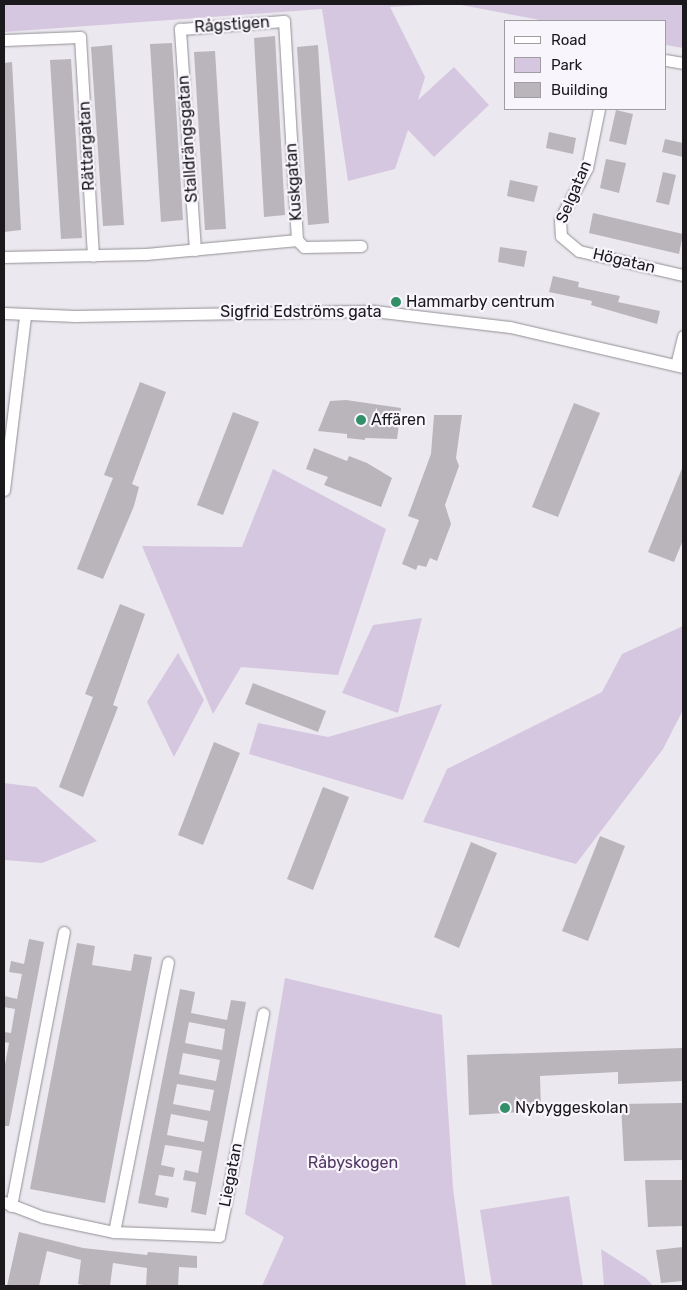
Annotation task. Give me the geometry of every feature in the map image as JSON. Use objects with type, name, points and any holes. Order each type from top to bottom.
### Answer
[{"type":"street","name":"Rågstigen","points":[[180,28],[284,21]]},
{"type":"street","name":"Kuskgatan","points":[[4,257],[93,256],[195,250],[297,240],[284,21]]},
{"type":"street","name":"Stalldrängsgatan","points":[[180,28],[195,250]]},
{"type":"street","name":"Rättargatan","points":[[4,40],[80,37],[93,256]]},
{"type":"street","points":[[667,60],[683,63]]},
{"type":"street","name":"Selgatan","points":[[567,243],[558,226],[588,168],[599,110]]},
{"type":"street","points":[[297,240],[304,247],[361,246]]},
{"type":"street","name":"Högatan","points":[[567,243],[579,251],[683,275]]},
{"type":"street","name":"Sigfrid Edströms gata","points":[[4,314],[25,316],[374,311],[510,327],[680,366]]},
{"type":"street","points":[[4,490],[25,316]]},
{"type":"street","points":[[680,366],[683,336]]},
{"type":"street","name":"Liegatan","points":[[64,932],[8,1204],[43,1217],[114,1232],[219,1236],[264,1013]]},
{"type":"street","points":[[114,1232],[168,962]]},
{"type":"green space","points":[[4,4],[440,4],[390,7],[425,77],[418,100],[454,67],[489,105],[434,157],[408,130],[395,169],[348,181],[322,9],[4,32]]},
{"type":"green space","points":[[456,4],[683,4],[683,48],[667,45],[667,20],[540,20]]},
{"type":"green space","points":[[273,469],[386,529],[338,675],[241,667],[213,714],[142,546],[242,547]]},
{"type":"green space","points":[[422,618],[398,713],[342,693],[373,625]]},
{"type":"green space","points":[[683,626],[683,710],[663,749],[576,864],[423,822],[447,769],[602,692],[622,654]]},
{"type":"green space","points":[[178,653],[204,700],[174,757],[147,702]]},
{"type":"green space","points":[[442,704],[403,800],[249,754],[258,723],[328,737]]},
{"type":"green space","points":[[4,783],[36,787],[97,841],[42,863],[4,860]]},
{"type":"green space","name":"Råbyskogen","points":[[285,978],[442,1015],[453,1188],[466,1286],[262,1286],[284,1237],[245,1214]]},
{"type":"green space","points":[[569,1196],[583,1286],[492,1286],[480,1210]]},
{"type":"green space","points":[[601,1249],[646,1278],[653,1286],[604,1286]]},
{"type":"building","points":[[275,36],[285,215],[264,217],[254,38]]},
{"type":"building","points":[[172,43],[183,220],[161,222],[150,44]]},
{"type":"building","points":[[112,45],[124,225],[103,226],[91,47]]},
{"type":"building","points":[[318,45],[329,223],[308,225],[297,47]]},
{"type":"building","points":[[215,51],[226,229],[205,230],[194,52]]},
{"type":"building","points":[[71,59],[82,238],[61,239],[50,60]]},
{"type":"building","points":[[12,62],[21,230],[4,232],[4,63]]},
{"type":"building","points":[[616,110],[633,114],[626,145],[609,141]]},
{"type":"building","points":[[549,132],[576,138],[573,154],[546,148]]},
{"type":"building","points":[[665,139],[683,143],[683,157],[662,152]]},
{"type":"building","points":[[606,159],[626,163],[619,193],[600,188]]},
{"type":"building","points":[[663,172],[676,175],[669,205],[656,202]]},
{"type":"building","points":[[510,180],[538,186],[534,202],[507,196]]},
{"type":"building","points":[[593,213],[683,234],[679,254],[589,233]]},
{"type":"building","points":[[500,247],[527,251],[524,267],[498,262]]},
{"type":"building","points":[[553,276],[579,282],[578,287],[620,296],[618,302],[660,311],[657,324],[591,305],[592,301],[549,292]]},
{"type":"building","points":[[140,382],[166,392],[132,484],[139,487],[134,506],[103,579],[77,569],[113,478],[104,475]]},
{"type":"building","name":"Affären","points":[[346,400],[401,408],[397,439],[365,438],[365,440],[347,438],[347,434],[318,431],[330,401]]},
{"type":"building","points":[[574,403],[600,413],[558,517],[532,507]]},
{"type":"building","points":[[233,412],[259,422],[223,515],[197,505]]},
{"type":"building","points":[[434,415],[462,415],[456,458],[459,466],[445,505],[451,524],[437,561],[430,558],[426,567],[418,565],[416,570],[402,564],[419,520],[408,516],[431,454]]},
{"type":"building","points":[[314,448],[347,461],[349,456],[367,463],[392,478],[381,507],[324,485],[328,477],[306,469]]},
{"type":"building","points":[[683,466],[683,540],[674,562],[648,552]]},
{"type":"building","points":[[120,604],[145,614],[113,705],[118,707],[83,797],[59,787],[93,697],[85,694]]},
{"type":"building","points":[[253,683],[326,711],[318,732],[245,704]]},
{"type":"building","points":[[214,742],[240,753],[203,845],[178,835]]},
{"type":"building","points":[[323,787],[349,797],[313,890],[287,879]]},
{"type":"building","points":[[600,836],[625,846],[588,941],[562,931]]},
{"type":"building","points":[[471,842],[497,853],[459,948],[434,937]]},
{"type":"building","points":[[29,939],[44,942],[9,1126],[4,1126],[4,1070],[9,1043],[4,1042],[4,1032],[11,1033],[15,1009],[4,1007],[4,996],[17,999],[22,974],[9,972],[11,961],[24,964]]},
{"type":"building","points":[[77,943],[95,946],[92,965],[131,971],[134,954],[152,957],[105,1203],[30,1189]]},
{"type":"building","points":[[180,989],[195,992],[191,1013],[227,1020],[231,1000],[246,1002],[206,1215],[191,1212],[196,1182],[183,1180],[185,1170],[198,1173],[202,1151],[165,1145],[161,1165],[175,1168],[173,1177],[159,1175],[155,1195],[169,1198],[167,1208],[138,1203]],"holes":[[[189,1022],[225,1029],[222,1050],[185,1043]],[[183,1053],[220,1060],[216,1081],[179,1074]],[[177,1084],[214,1090],[210,1111],[173,1104]],[[171,1114],[208,1121],[204,1142],[167,1135]]]},
{"type":"building","name":"Nybyggeskolan","points":[[683,1048],[683,1081],[618,1084],[618,1072],[540,1076],[541,1111],[469,1115],[467,1055]]},
{"type":"building","points":[[683,1103],[683,1160],[624,1161],[621,1104]]},
{"type":"building","points":[[645,1180],[683,1180],[683,1226],[648,1227]]},
{"type":"building","points":[[19,1232],[83,1248],[147,1255],[148,1252],[197,1256],[197,1268],[179,1267],[178,1286],[146,1286],[147,1268],[113,1263],[110,1286],[88,1286],[78,1284],[81,1260],[47,1251],[39,1286],[7,1286]]},
{"type":"building","points":[[683,1247],[683,1281],[661,1283],[656,1250]]},
{"type":"place","name":"Hammarby centrum","points":[[396,302]]},
{"type":"place","name":"Affären","points":[[361,420]]},
{"type":"place","name":"Nybyggeskolan","points":[[505,1108]]}]
